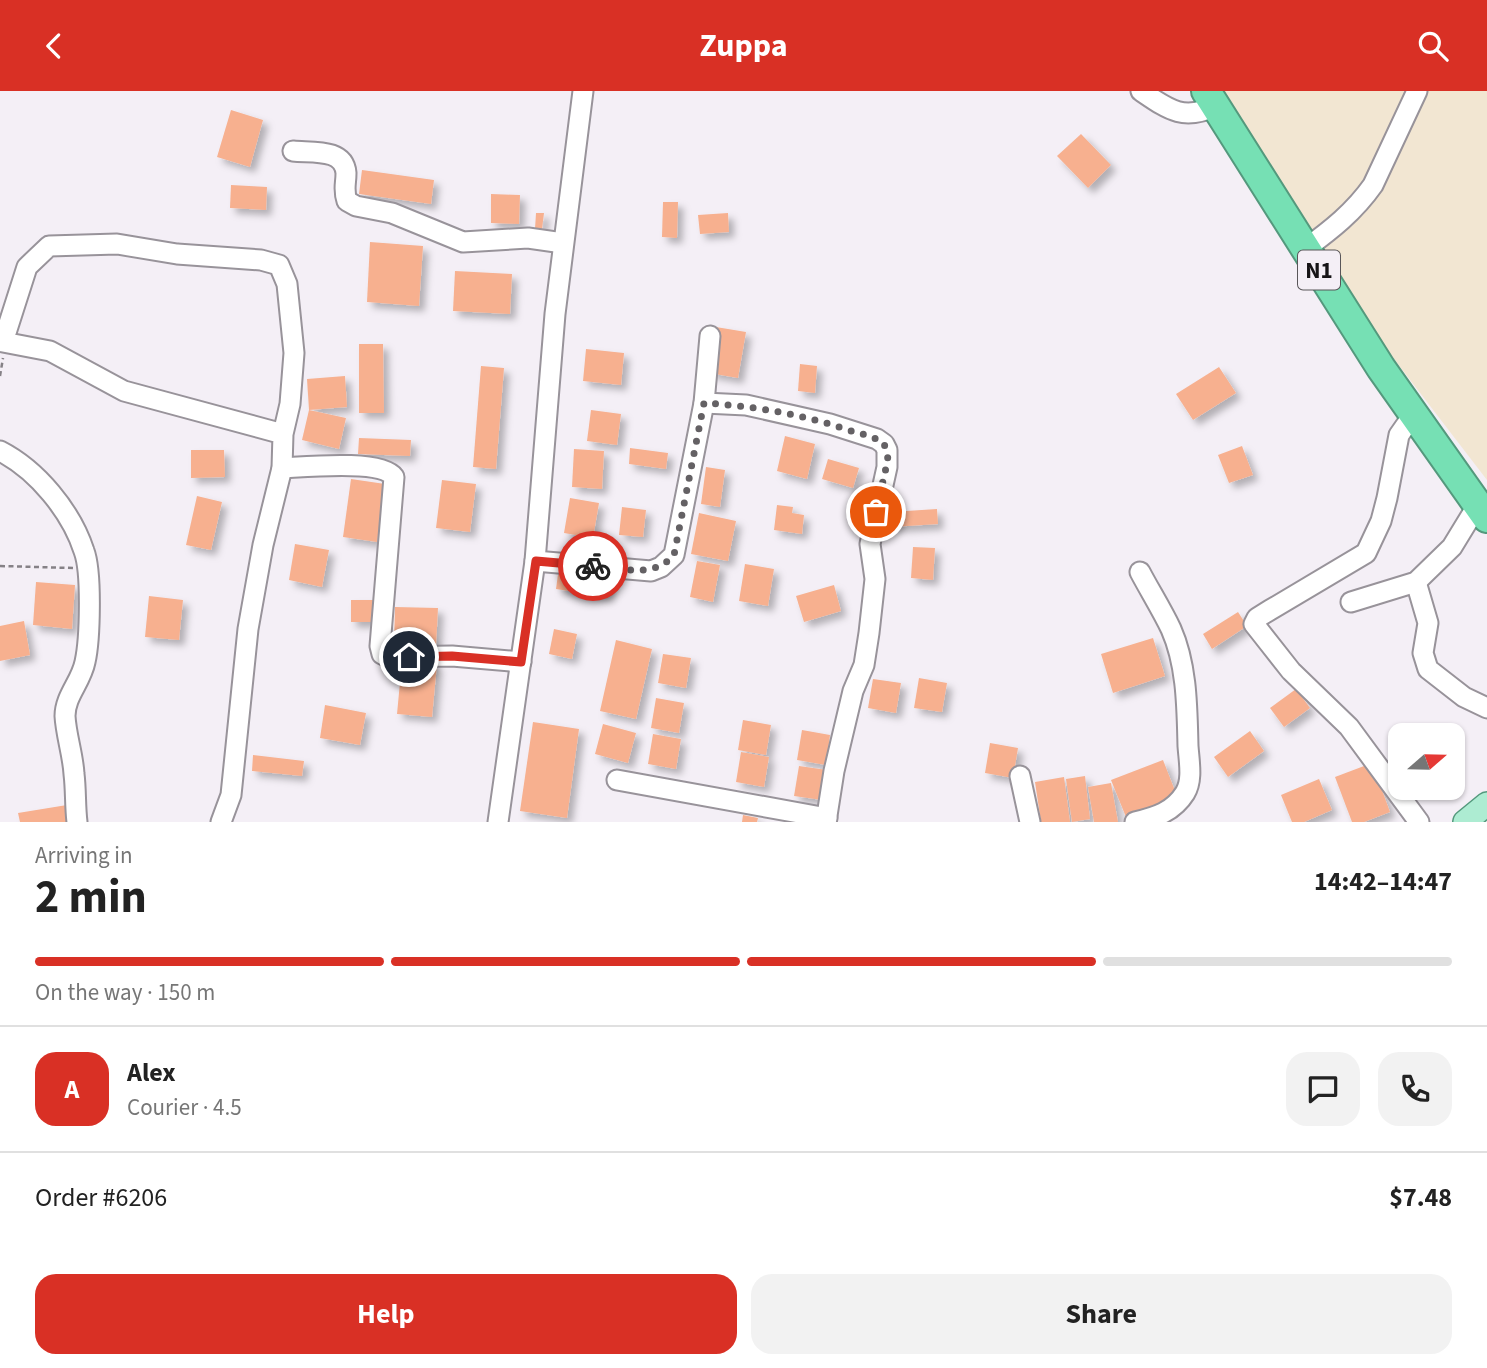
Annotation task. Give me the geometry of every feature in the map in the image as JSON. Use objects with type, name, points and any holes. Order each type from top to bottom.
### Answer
[{"type":"highway","name":"N1","points":[[1211,99],[1413,415],[1484,509]]},
{"type":"main road","points":[[1465,822],[1487,804]]},
{"type":"street","points":[[498,822],[536,561],[563,243],[583,91]]},
{"type":"street","points":[[1141,91],[1163,106],[1182,113],[1202,112],[1211,99]]},
{"type":"street","points":[[1305,249],[1345,219],[1368,192],[1417,91]]},
{"type":"street","points":[[293,151],[339,157],[345,165],[343,189],[347,201],[356,206],[392,213],[444,236],[463,242],[528,238],[563,243]]},
{"type":"street","points":[[221,822],[231,795],[248,629],[263,545],[282,468],[283,434],[290,404],[294,353],[287,284],[279,265],[261,260],[177,254],[117,244],[49,246],[27,267],[3,342],[50,351],[124,391],[283,434]]},
{"type":"street","points":[[536,561],[651,571],[674,555],[704,403],[709,336]]},
{"type":"street","points":[[617,780],[826,820],[834,771],[853,691],[864,665],[874,603],[875,579],[870,544],[887,467],[887,450],[884,443],[830,424],[746,405],[704,403]]},
{"type":"street","points":[[1413,415],[1399,435],[1381,521],[1366,553],[1269,610],[1257,618],[1254,624],[1291,671],[1349,727],[1419,822]]},
{"type":"street","points":[[0,451],[15,459],[68,515],[85,552],[88,630],[85,662],[78,685],[68,696],[65,715],[75,774],[77,822]]},
{"type":"street","points":[[282,468],[365,467],[384,469],[394,477],[380,646],[382,654],[388,657],[452,656],[521,662]]},
{"type":"street","points":[[1351,602],[1416,582],[1452,547],[1484,509]]},
{"type":"street","points":[[1135,822],[1165,814],[1186,791],[1190,773],[1186,695],[1180,657],[1171,630],[1140,572]]},
{"type":"street","points":[[1416,582],[1428,623],[1423,653],[1428,669],[1464,697],[1487,708]]},
{"type":"street","points":[[1020,776],[1030,822]]},
{"type":"path","points":[[0,566],[87,569]]},
{"type":"shaded area","points":[[1215,91],[1487,91],[1487,480],[1324,268]]},
{"type":"building","points":[[231,110],[263,120],[250,167],[217,157]]},
{"type":"building","points":[[1081,134],[1111,165],[1088,188],[1057,156]]},
{"type":"building","points":[[362,170],[434,180],[431,204],[359,194]]},
{"type":"building","points":[[231,185],[267,187],[266,210],[230,208]]},
{"type":"building","points":[[491,194],[520,195],[519,224],[491,223]]},
{"type":"building","points":[[663,202],[678,202],[677,238],[662,237]]},
{"type":"building","points":[[536,213],[544,213],[542,229],[535,229]]},
{"type":"building","points":[[728,213],[729,232],[700,234],[698,215]]},
{"type":"building","points":[[370,242],[423,246],[419,306],[367,302]]},
{"type":"building","points":[[455,271],[512,274],[510,314],[453,311]]},
{"type":"building","points":[[716,327],[746,332],[738,378],[709,373]]},
{"type":"building","points":[[359,344],[383,344],[384,413],[359,413]]},
{"type":"building","points":[[586,349],[624,353],[621,385],[583,381]]},
{"type":"building","points":[[800,364],[817,366],[815,393],[798,391]]},
{"type":"building","points":[[481,366],[504,368],[496,469],[473,467]]},
{"type":"building","points":[[1219,367],[1236,393],[1193,420],[1176,394]]},
{"type":"building","points":[[345,376],[347,407],[309,410],[307,379]]},
{"type":"building","points":[[309,410],[346,418],[339,449],[302,440]]},
{"type":"building","points":[[591,410],[621,414],[617,445],[587,441]]},
{"type":"building","points":[[785,436],[815,444],[807,479],[777,471]]},
{"type":"building","points":[[359,438],[411,440],[410,456],[358,454]]},
{"type":"building","points":[[1242,446],[1253,475],[1229,483],[1218,455]]},
{"type":"building","points":[[630,448],[668,453],[666,469],[629,464]]},
{"type":"building","points":[[574,449],[604,451],[602,489],[572,487]]},
{"type":"building","points":[[191,450],[224,450],[225,477],[191,478]]},
{"type":"building","points":[[828,459],[859,468],[853,488],[822,479]]},
{"type":"building","points":[[706,467],[725,470],[720,507],[701,504]]},
{"type":"building","points":[[351,479],[385,484],[377,542],[343,537]]},
{"type":"building","points":[[442,480],[476,484],[470,532],[436,528]]},
{"type":"building","points":[[197,496],[222,502],[211,550],[186,545]]},
{"type":"building","points":[[570,498],[599,503],[593,538],[564,533]]},
{"type":"building","points":[[777,505],[793,507],[792,513],[804,515],[802,534],[774,530]]},
{"type":"building","points":[[622,507],[646,510],[643,537],[619,535]]},
{"type":"building","points":[[937,509],[938,524],[892,527],[891,512]]},
{"type":"building","points":[[699,513],[736,521],[728,561],[691,554]]},
{"type":"building","points":[[295,544],[329,550],[322,587],[289,580]]},
{"type":"building","points":[[913,547],[935,548],[933,580],[911,578]]},
{"type":"building","points":[[697,561],[720,565],[713,602],[690,597]]},
{"type":"building","points":[[745,564],[774,569],[768,606],[739,601]]},
{"type":"building","points":[[559,567],[611,575],[608,597],[556,589]]},
{"type":"building","points":[[36,582],[75,585],[72,629],[33,625]]},
{"type":"building","points":[[834,585],[841,611],[804,622],[796,596]]},
{"type":"building","points":[[149,596],[183,600],[179,640],[145,637]]},
{"type":"building","points":[[351,600],[379,600],[378,622],[351,622]]},
{"type":"building","points":[[395,607],[438,608],[436,646],[394,644]]},
{"type":"building","points":[[1238,612],[1247,626],[1212,649],[1203,634]]},
{"type":"building","points":[[24,621],[30,655],[0,661],[0,626]]},
{"type":"building","points":[[554,629],[577,634],[572,659],[549,654]]},
{"type":"building","points":[[1153,638],[1165,676],[1113,693],[1101,654]]},
{"type":"building","points":[[616,640],[652,649],[636,719],[600,711]]},
{"type":"building","points":[[663,654],[691,658],[686,688],[658,683]]},
{"type":"building","points":[[402,661],[437,664],[432,717],[397,714]]},
{"type":"building","points":[[919,678],[947,683],[942,712],[914,708]]},
{"type":"building","points":[[873,679],[901,683],[896,713],[868,708]]},
{"type":"building","points":[[1296,689],[1310,708],[1284,727],[1270,708]]},
{"type":"building","points":[[656,698],[684,703],[679,733],[651,728]]},
{"type":"building","points":[[325,705],[366,713],[360,745],[320,738]]},
{"type":"building","points":[[743,720],[771,725],[766,755],[738,750]]},
{"type":"building","points":[[533,722],[579,729],[567,818],[520,811]]},
{"type":"building","points":[[603,724],[636,733],[628,763],[595,754]]},
{"type":"building","points":[[802,730],[830,735],[826,765],[797,760]]},
{"type":"building","points":[[1250,731],[1264,751],[1228,777],[1214,757]]},
{"type":"building","points":[[653,734],[681,739],[676,769],[648,764]]},
{"type":"building","points":[[990,743],[1018,748],[1013,778],[985,773]]},
{"type":"building","points":[[741,752],[769,757],[764,787],[736,782]]},
{"type":"building","points":[[253,755],[304,761],[302,776],[252,771]]},
{"type":"building","points":[[1163,760],[1177,796],[1126,817],[1111,780]]},
{"type":"building","points":[[1372,763],[1390,812],[1364,822],[1352,822],[1335,777]]},
{"type":"building","points":[[799,766],[827,770],[822,800],[794,796]]},
{"type":"building","points":[[1085,776],[1090,819],[1072,822],[1066,779]]},
{"type":"building","points":[[1064,777],[1070,822],[1041,822],[1035,782]]},
{"type":"building","points":[[1319,779],[1332,810],[1304,822],[1292,822],[1281,795]]},
{"type":"building","points":[[1111,783],[1118,822],[1094,822],[1088,787]]},
{"type":"building","points":[[67,805],[70,822],[20,822],[18,813]]},
{"type":"building","points":[[743,815],[758,818],[757,822],[742,822]]},
{"type":"way so far","points":[[593,566],[651,571],[661,567],[674,555],[704,403],[746,405],[830,424],[884,443],[888,459],[876,512]]},
{"type":"route","points":[[409,657],[452,656],[521,662],[536,561],[593,566]]}]
